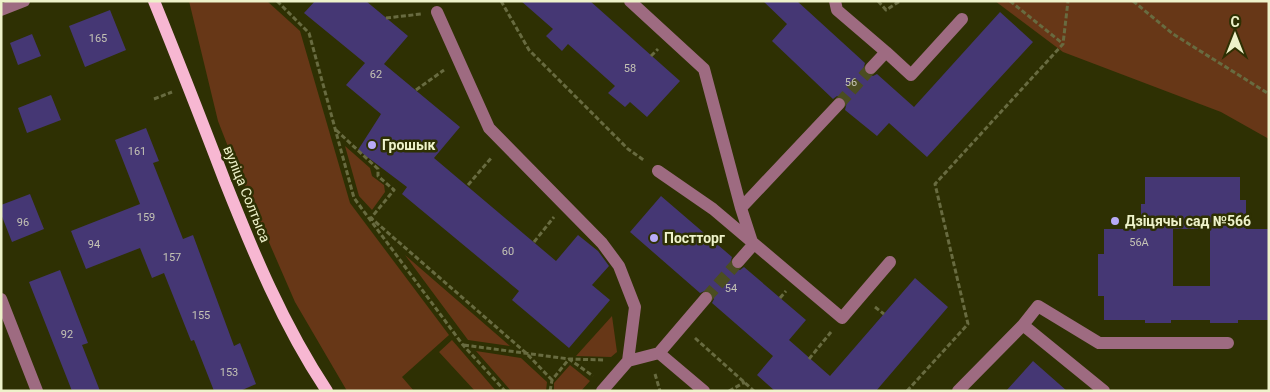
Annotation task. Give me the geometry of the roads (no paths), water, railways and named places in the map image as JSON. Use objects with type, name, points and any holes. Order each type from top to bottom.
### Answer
[{"type":"main road","name":"вуліца Солтыса","points":[[154,1],[249,242],[274,299],[310,366],[327,391]]},
{"type":"street","points":[[1,10],[24,1]]},
{"type":"street","points":[[630,1],[704,69],[741,208],[753,245]]},
{"type":"street","points":[[835,1],[837,10],[911,75],[962,20]]},
{"type":"street","points":[[437,12],[489,128],[602,243],[619,266],[635,307],[628,361],[602,391]]},
{"type":"street","points":[[871,68],[886,52]]},
{"type":"street","points":[[741,208],[838,104]]},
{"type":"street","points":[[658,171],[712,209],[842,318],[890,262]]},
{"type":"street","points":[[738,262],[753,245]]},
{"type":"street","points":[[628,361],[659,353],[706,298]]},
{"type":"street","points":[[1,299],[37,391]]},
{"type":"street","points":[[958,391],[1023,325],[1038,306],[1099,343],[1228,343]]},
{"type":"street","points":[[1023,325],[1104,391]]},
{"type":"street","points":[[659,353],[704,391]]},
{"type":"tunnel","points":[[839,104],[871,68]]},
{"type":"tunnel","points":[[706,298],[738,262]]},
{"type":"place","name":"Грошык","points":[[372,145]]},
{"type":"place","name":"Дзіцячы сад №566","points":[[1115,221]]},
{"type":"place","name":"Постторг","points":[[654,238]]}]
